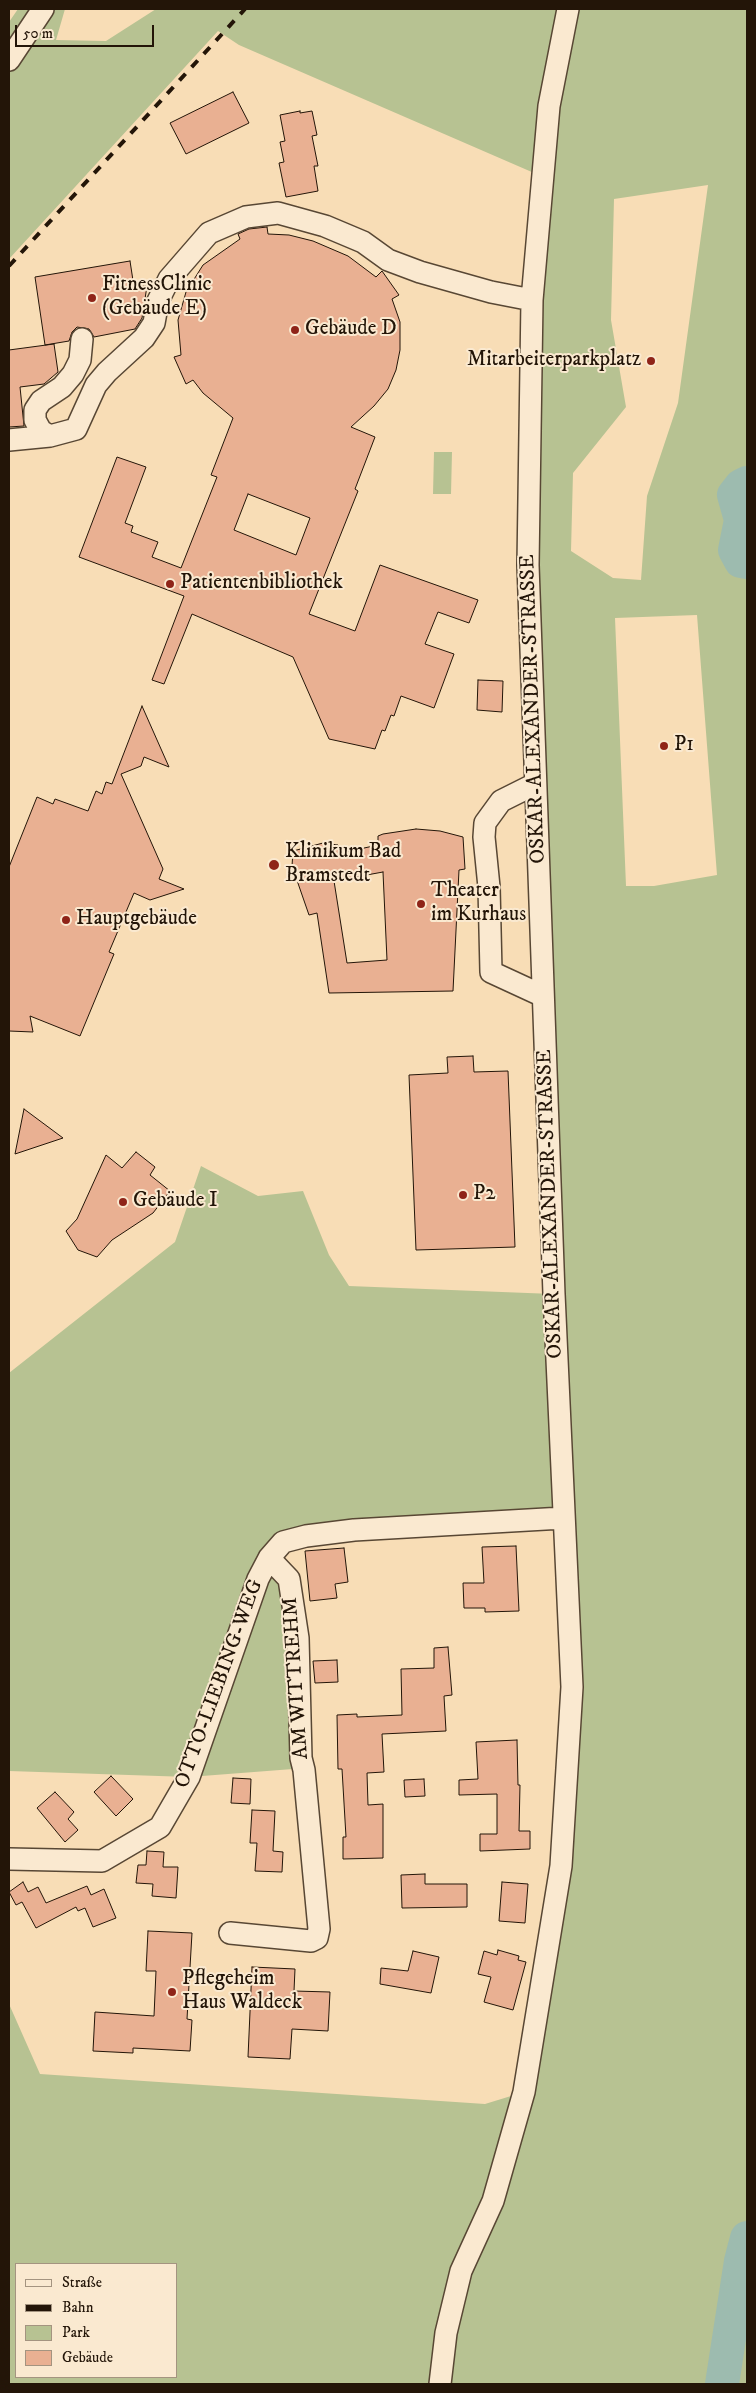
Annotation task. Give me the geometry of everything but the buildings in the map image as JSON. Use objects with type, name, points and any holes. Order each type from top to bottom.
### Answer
[{"type":"street","points":[[9,60],[16,35],[43,9]]},
{"type":"street","name":"OSKAR-ALEXANDER-STRASSE","points":[[440,2384],[446,2333],[461,2271],[493,2201],[524,2092],[561,1866],[572,1687],[543,996],[528,565],[532,300],[549,106],[568,9]]},
{"type":"street","points":[[9,440],[69,432],[80,424],[96,385],[107,372],[144,338],[154,323],[163,289],[210,233],[246,217],[278,213],[325,226],[363,242],[388,260],[426,274],[491,292],[532,300]]},
{"type":"street","points":[[50,436],[41,431],[35,420],[35,410],[41,401],[62,387],[73,374],[80,360],[82,339]]},
{"type":"street","points":[[535,784],[501,801],[485,823],[484,837],[489,887],[490,972],[543,996]]},
{"type":"street","points":[[269,1558],[283,1542],[306,1536],[354,1530],[564,1518]]},
{"type":"street","name":"OTTO-LIEBING-WEG","points":[[9,1859],[102,1861],[160,1827],[189,1777],[258,1579],[269,1558]]},
{"type":"street","name":"AM WITTREHM","points":[[230,1933],[311,1941],[317,1938],[318,1929],[304,1770],[301,1758],[298,1638],[289,1580],[269,1558]]},
{"type":"green space","points":[[18,9],[65,9],[56,40],[106,41],[156,9],[747,9],[747,2384],[9,2384],[9,2004],[40,2074],[485,2104],[524,2092],[572,1687],[558,1508],[278,1535],[285,1580],[293,1769],[189,1777],[9,1771],[9,1373],[175,1242],[201,1166],[258,1196],[303,1191],[329,1255],[349,1286],[553,1294],[535,784],[541,176],[239,45],[218,31],[9,259],[9,22]],"holes":[[[708,185],[678,403],[647,496],[641,580],[613,578],[571,551],[573,473],[626,407],[611,320],[614,199]],[[697,615],[717,875],[654,886],[626,886],[615,618]]]},
{"type":"green space","points":[[434,452],[452,452],[451,494],[433,494]]},
{"type":"waterway","points":[[747,483],[741,486],[734,495],[741,520],[735,550],[741,561],[747,562]]},
{"type":"waterway","points":[[722,2384],[741,2261],[747,2238]]},
{"type":"railway","points":[[9,266],[245,9]]},
{"type":"place","name":"FitnessClinic (Gebäude E)","points":[[92,298]]},
{"type":"place","name":"Gebäude D","points":[[295,330]]},
{"type":"place","name":"Mitarbeiterparkplatz","points":[[651,361]]},
{"type":"place","name":"Patientenbibliothek","points":[[170,584]]},
{"type":"place","name":"P1","points":[[664,746]]},
{"type":"place","name":"Klinikum Bad Bramstedt","points":[[274,865]]},
{"type":"place","name":"Theater im Kurhaus","points":[[421,904]]},
{"type":"place","name":"Hauptgebäude","points":[[66,920]]},
{"type":"place","name":"P2","points":[[463,1195]]},
{"type":"place","name":"Gebäude I","points":[[123,1202]]},
{"type":"place","name":"Pflegeheim Haus Waldeck","points":[[172,1992]]}]
